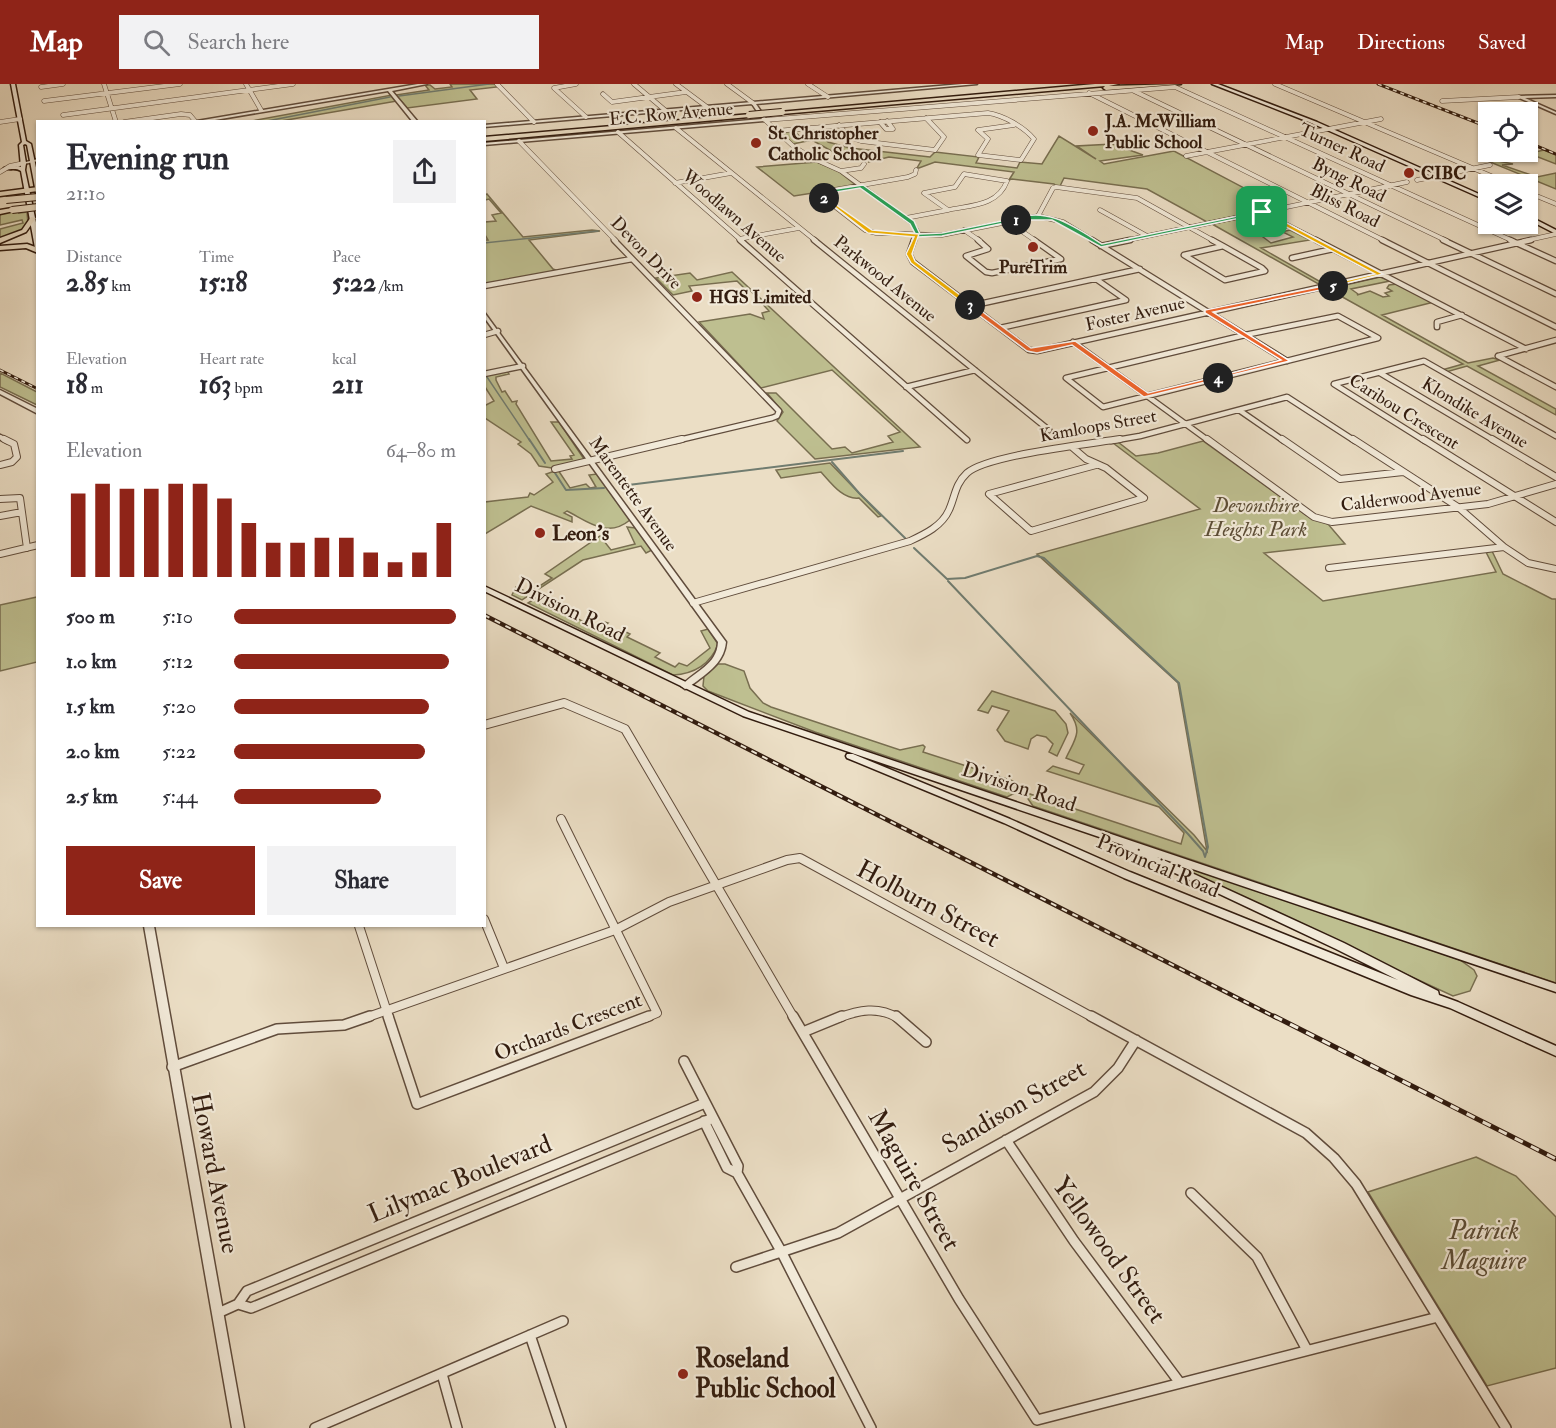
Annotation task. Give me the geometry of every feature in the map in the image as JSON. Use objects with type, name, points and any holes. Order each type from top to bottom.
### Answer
[{"type":"highway","points":[[486,139],[1044,84]]},
{"type":"highway","points":[[987,90],[1069,84]]},
{"type":"highway","points":[[486,133],[782,112],[1115,84]]},
{"type":"highway","points":[[1009,93],[1180,87]]},
{"type":"highway","points":[[0,194],[26,181]]},
{"type":"highway","points":[[0,194],[36,189]]},
{"type":"highway","points":[[3,201],[36,189]]},
{"type":"highway","points":[[0,211],[36,206]]},
{"type":"highway","points":[[0,241],[24,231],[33,218]]},
{"type":"highway","points":[[0,248],[36,246]]},
{"type":"main road","points":[[14,84],[24,142],[21,145],[23,170],[36,239]]},
{"type":"main road","points":[[1214,84],[1267,103]]},
{"type":"main road","points":[[1226,84],[1478,196]]},
{"type":"main road","points":[[24,142],[29,144],[34,158],[36,179]]},
{"type":"main road","points":[[6,168],[18,167],[23,170]]},
{"type":"main road","points":[[1538,222],[1556,231]]},
{"type":"main road","name":"Division Road","points":[[486,589],[736,710],[784,728],[1088,828],[1556,988]]},
{"type":"main road","name":"Provincial Road","points":[[784,728],[1007,821],[1127,875],[1454,1005],[1556,1051]]},
{"type":"main road","name":"Provincial Road","points":[[1088,828],[1340,946],[1454,1005]]},
{"type":"main road","points":[[1307,948],[1318,945],[1340,946]]},
{"type":"street","points":[[41,87],[63,84]]},
{"type":"street","points":[[104,84],[115,120]]},
{"type":"street","points":[[44,101],[180,84]]},
{"type":"street","points":[[246,84],[261,110]]},
{"type":"street","points":[[63,114],[293,84]]},
{"type":"street","points":[[200,120],[425,84]]},
{"type":"street","points":[[497,84],[534,122]]},
{"type":"street","points":[[576,84],[554,88],[586,117]]},
{"type":"street","points":[[634,84],[666,111]]},
{"type":"street","points":[[676,84],[707,107]]},
{"type":"street","points":[[727,84],[753,103],[776,131],[812,158],[841,171],[906,218],[917,231],[909,254],[913,262],[1000,328],[1126,300],[1096,279]]},
{"type":"street","points":[[808,84],[828,97]]},
{"type":"street","points":[[486,126],[975,84]]},
{"type":"street","points":[[1275,84],[1485,174]]},
{"type":"street","name":"E.C. Row Avenue","points":[[486,144],[950,104],[1180,87]]},
{"type":"street","name":"Turner Road","points":[[1180,87],[1556,261]]},
{"type":"street","points":[[389,90],[414,120]]},
{"type":"street","name":"Byng Road","points":[[1131,90],[1556,294]]},
{"type":"street","points":[[603,94],[612,102],[686,92]]},
{"type":"street","name":"Bliss Road","points":[[1089,93],[1556,327]]},
{"type":"street","points":[[1442,101],[1556,96]]},
{"type":"street","points":[[1519,98],[1556,113]]},
{"type":"street","points":[[950,104],[960,115]]},
{"type":"street","points":[[776,131],[988,112],[996,114],[1029,133],[1034,139],[1021,160],[978,155],[988,139],[978,130],[1014,125]]},
{"type":"street","points":[[138,120],[181,114],[190,115],[193,120]]},
{"type":"street","points":[[839,125],[849,137],[861,141],[934,150],[944,137],[926,118]]},
{"type":"street","points":[[0,122],[20,119]]},
{"type":"street","points":[[1186,156],[1381,119]]},
{"type":"street","points":[[880,122],[886,129],[893,129],[887,121]]},
{"type":"street","name":"Parkwood Avenue","points":[[676,128],[1049,430]]},
{"type":"street","name":"Woodlawn Avenue","points":[[618,132],[967,440]]},
{"type":"street","name":"Devon Drive","points":[[519,141],[779,411],[777,416],[772,418],[591,460]]},
{"type":"street","points":[[0,172],[34,158]]},
{"type":"street","points":[[841,171],[861,168],[864,164]]},
{"type":"street","points":[[1417,180],[1490,165]]},
{"type":"street","points":[[916,170],[915,174],[908,177],[822,192],[820,195],[870,232],[917,236],[942,235],[1038,216],[1063,222],[1287,361]]},
{"type":"street","points":[[675,183],[731,173]]},
{"type":"street","points":[[906,218],[949,210],[993,201],[998,198],[1007,180],[964,174],[955,187],[924,193],[949,210]]},
{"type":"street","points":[[1101,246],[1407,182]]},
{"type":"street","points":[[1038,216],[1053,188],[1062,187],[1137,198],[1223,246],[1265,271],[1225,280],[1184,255],[1223,246]]},
{"type":"street","points":[[1538,197],[1556,204]]},
{"type":"street","points":[[1100,210],[1147,236]]},
{"type":"street","points":[[1262,212],[1526,349]]},
{"type":"street","points":[[964,230],[987,246],[988,249],[966,256],[986,272],[999,273],[1061,259],[1007,221]]},
{"type":"street","points":[[739,239],[800,228]]},
{"type":"street","name":"Foster Avenue","points":[[1000,328],[1029,350],[1037,351],[1207,312],[1267,301],[1516,243],[1556,231]]},
{"type":"street","points":[[1292,258],[1333,249]]},
{"type":"street","points":[[486,286],[632,259]]},
{"type":"street","points":[[970,306],[1140,270]]},
{"type":"street","name":"Marentette Avenue","points":[[486,315],[722,642],[723,651],[719,658],[685,686]]},
{"type":"street","points":[[1437,327],[1437,322],[1462,315]]},
{"type":"street","points":[[1338,316],[1378,338],[1103,407],[1066,378],[1245,335],[1338,316]]},
{"type":"street","points":[[486,334],[498,331]]},
{"type":"street","points":[[1555,386],[1498,356],[1556,340]]},
{"type":"street","name":"Calderwood Avenue","points":[[1073,342],[1314,517],[1322,520],[1332,522],[1488,504],[1556,484]]},
{"type":"street","name":"Caribou Crescent","points":[[1515,497],[1334,384],[1424,361],[1556,436]]},
{"type":"street","points":[[486,374],[523,366]]},
{"type":"street","points":[[906,387],[975,370]]},
{"type":"street","name":"Klondike Avenue","points":[[1380,373],[1556,477]]},
{"type":"street","points":[[0,392],[36,411]]},
{"type":"street","name":"Kamloops Street","points":[[693,603],[910,541],[925,534],[938,525],[949,511],[955,489],[968,472],[993,460],[1140,436],[1287,397],[1458,507],[1519,560],[1534,566],[1556,569]]},
{"type":"street","points":[[1239,410],[1340,479],[1403,472]]},
{"type":"street","points":[[0,437],[14,444],[17,457],[12,462],[0,465]]},
{"type":"street","points":[[1072,447],[1096,465],[1106,468],[1144,498],[1031,531],[989,494],[1096,465]]},
{"type":"street","points":[[555,469],[591,460]]},
{"type":"street","points":[[1515,497],[1556,522]]},
{"type":"street","points":[[0,499],[20,498],[27,548]]},
{"type":"street","points":[[0,516],[22,512]]},
{"type":"street","points":[[0,554],[36,546]]},
{"type":"street","points":[[1329,568],[1504,547]]},
{"type":"street","name":"Maguire Street","points":[[486,724],[564,703],[625,729],[959,1299],[1037,1420],[1438,1317]]},
{"type":"street","name":"Orchards Crescent","points":[[387,1011],[417,1104],[657,1013],[561,819]]},
{"type":"street","name":"Holburn Street","points":[[172,1067],[277,1029],[344,1025],[387,1011],[615,930],[669,902],[788,860],[800,858],[1306,1133],[1334,1158],[1356,1184],[1506,1428]]},
{"type":"street","points":[[486,924],[504,968]]},
{"type":"street","name":"Howard Avenue","points":[[148,927],[238,1428]]},
{"type":"street","points":[[360,927],[387,1011]]},
{"type":"street","points":[[803,1032],[861,1009],[878,1007],[913,1028],[926,1042]]},
{"type":"street","name":"Sandison Street","points":[[736,1266],[838,1233],[1094,1092],[1118,1068],[1136,1040]]},
{"type":"street","points":[[684,1061],[705,1103],[709,1120],[738,1166],[737,1173],[782,1251],[871,1428]]},
{"type":"street","name":"Lilymac Boulevard","points":[[218,1313],[238,1304],[247,1291],[705,1103]]},
{"type":"street","name":"Lilymac Boulevard","points":[[238,1304],[252,1308],[709,1120]]},
{"type":"street","name":"Yellowood Street","points":[[1005,1140],[1074,1241],[1180,1383]]},
{"type":"street","points":[[1191,1193],[1257,1257],[1308,1350]]},
{"type":"street","points":[[315,1428],[563,1321]]},
{"type":"street","points":[[530,1335],[561,1428]]},
{"type":"street","points":[[442,1374],[457,1428]]},
{"type":"green space","points":[[450,84],[495,84],[497,87],[470,90],[477,99],[407,108],[396,95],[429,90],[425,85],[430,85],[435,89],[452,87]]},
{"type":"green space","points":[[392,95],[397,101],[287,120],[257,120]]},
{"type":"green space","points":[[794,130],[800,137],[823,135],[828,142],[850,148],[930,157],[935,152],[979,157],[976,163],[1017,168],[1020,162],[1042,164],[1059,136],[1096,159],[1077,146],[1113,144],[1143,155],[1100,161],[1104,164],[1174,151],[1280,207],[1207,222],[1147,189],[1064,178],[1060,186],[1056,186],[1009,180],[1014,172],[935,162],[917,168],[921,161],[889,157],[869,162],[872,155],[860,153],[842,157],[812,140],[793,144],[781,133]]},
{"type":"green space","points":[[1544,150],[1556,155],[1556,164],[1538,157],[1538,151]]},
{"type":"green space","points":[[817,162],[838,171],[857,186],[794,196],[757,167]]},
{"type":"green space","points":[[1490,162],[1513,164],[1502,165],[1528,174],[1519,174]]},
{"type":"green space","points":[[1556,173],[1556,189],[1538,182],[1538,177]]},
{"type":"green space","points":[[486,194],[523,237],[600,231],[529,240],[553,269],[558,271],[486,285],[486,240],[488,240],[486,222],[496,221],[492,215],[501,213],[489,199],[486,200]]},
{"type":"green space","points":[[20,210],[19,213],[27,212],[28,224],[19,232],[0,239],[0,229],[23,223],[22,220],[0,225],[0,213]]},
{"type":"green space","points":[[1258,215],[1286,228],[1266,233],[1264,230],[1272,227],[1258,230],[1247,229],[1251,231],[1244,235],[1259,234],[1271,243],[1293,237],[1283,232],[1269,235],[1290,230],[1310,240],[1261,248],[1326,285],[1322,286],[1212,224]]},
{"type":"green space","points":[[732,272],[920,447],[815,459],[777,421],[783,412],[767,393],[776,393],[832,449],[845,447],[852,453],[893,442],[888,436],[900,432],[832,370],[761,388],[699,322],[750,314],[764,319],[762,313],[769,311],[749,289],[721,294],[745,289],[737,281],[689,286],[692,291],[673,295],[656,278],[690,273],[697,280]]},
{"type":"green space","points":[[1380,277],[1390,281],[1351,289],[1357,295],[1370,291],[1383,297],[1389,296],[1385,293],[1392,291],[1387,288],[1389,285],[1397,284],[1434,302],[1382,315],[1468,363],[1493,358],[1500,360],[1478,366],[1556,409],[1556,415],[1467,366],[1446,372],[1442,370],[1463,364],[1328,289]]},
{"type":"green space","points":[[507,371],[509,374],[496,377],[496,380],[502,392],[505,391],[512,402],[517,401],[516,404],[551,461],[572,459],[570,456],[574,455],[551,422],[559,422],[584,459],[552,468],[539,466],[531,454],[518,444],[521,442],[486,419],[486,405],[494,401],[486,389],[486,376]]},
{"type":"green space","points":[[0,373],[36,391],[36,405],[0,387]]},
{"type":"green space","name":"Devonshire Heights Park","points":[[1203,441],[1306,515],[1328,524],[1345,544],[1264,553],[1323,601],[1496,572],[1486,552],[1492,551],[1503,574],[1556,599],[1556,983],[1033,806],[1026,796],[1027,793],[1181,844],[1184,833],[1159,807],[1047,771],[1053,766],[1079,774],[1084,765],[1066,758],[1077,731],[1070,713],[1194,835],[1207,851],[1178,683],[1037,554],[1200,509],[1113,443],[1118,442],[1136,456],[1158,453]]},
{"type":"green space","points":[[830,463],[881,516],[878,517],[859,498],[843,494],[821,472],[781,478],[776,470]]},
{"type":"green space","points":[[558,470],[570,488],[586,484],[590,488],[596,487],[589,475],[597,474],[630,520],[613,528],[605,528],[567,511],[564,513],[572,517],[572,522],[531,506],[486,533],[486,502],[528,497],[530,493],[534,495],[553,482],[546,474]]},
{"type":"green space","points":[[627,527],[636,528],[652,550],[646,553],[641,546],[583,560],[522,600],[512,595],[516,587],[529,593],[552,578],[545,574],[600,536],[611,550],[635,544]]},
{"type":"green space","points":[[36,597],[36,662],[0,671],[0,605]]},
{"type":"green space","points":[[536,598],[596,628],[605,622],[608,623],[604,626],[617,633],[622,630],[630,634],[627,637],[660,653],[655,657],[675,667],[679,663],[687,666],[710,648],[701,631],[708,629],[718,644],[711,657],[701,667],[688,673],[673,675],[528,603]]},
{"type":"green space","points":[[718,664],[725,664],[744,671],[750,688],[763,703],[771,707],[900,750],[923,745],[925,747],[923,752],[1013,781],[1017,785],[1017,792],[1007,797],[815,732],[708,691],[703,686],[704,676]]},
{"type":"green space","points":[[992,691],[1055,711],[1066,724],[1068,733],[1057,756],[1049,752],[1053,744],[1046,737],[1037,735],[1031,739],[1028,749],[1005,741],[997,730],[1009,711],[992,706],[988,713],[978,710]]},
{"type":"green space","points":[[1109,837],[1460,960],[1474,970],[1477,976],[1470,991],[1453,996]]},
{"type":"green space","name":"Patrick Maguire","points":[[1476,1157],[1516,1176],[1556,1217],[1556,1368],[1487,1386],[1368,1192]]},
{"type":"waterway","points":[[399,96],[489,84]]},
{"type":"waterway","points":[[272,120],[390,97]]},
{"type":"waterway","points":[[486,243],[598,231]]},
{"type":"waterway","points":[[487,377],[530,441]]},
{"type":"waterway","points":[[529,439],[545,463]]},
{"type":"waterway","points":[[620,486],[903,451]]},
{"type":"waterway","points":[[832,462],[859,493],[905,538]]},
{"type":"waterway","points":[[555,473],[566,490],[604,488]]},
{"type":"waterway","points":[[914,548],[947,579],[965,578],[1037,556],[1044,558],[1179,683],[1208,847],[1205,857],[1203,851],[1188,834],[948,581]]},
{"type":"railway","points":[[1378,84],[1478,123]]},
{"type":"railway","points":[[1538,147],[1556,154]]},
{"type":"railway","points":[[0,370],[36,388]]},
{"type":"railway","points":[[486,616],[1277,1018]]},
{"type":"railway","points":[[1274,1016],[1556,1159]]},
{"type":"place","name":"J.A. McWilliam Public School","points":[[1093,131]]},
{"type":"place","name":"St. Christopher Catholic School","points":[[756,143]]},
{"type":"place","name":"CIBC","points":[[1409,173]]},
{"type":"place","name":"PureTrim","points":[[1033,247]]},
{"type":"place","name":"HGS Limited","points":[[697,297]]},
{"type":"place","name":"Leon's","points":[[540,533]]},
{"type":"place","name":"Roseland Public School","points":[[683,1374]]},
{"type":"route","points":[[1262,212],[1101,246],[1063,222],[1038,216],[942,235],[917,236],[912,223],[861,186],[822,192],[820,195],[870,232],[917,236],[909,254],[913,262],[1029,350],[1037,351],[1073,342],[1147,396],[1287,361],[1207,312],[1267,301],[1380,274],[1262,212]]}]
